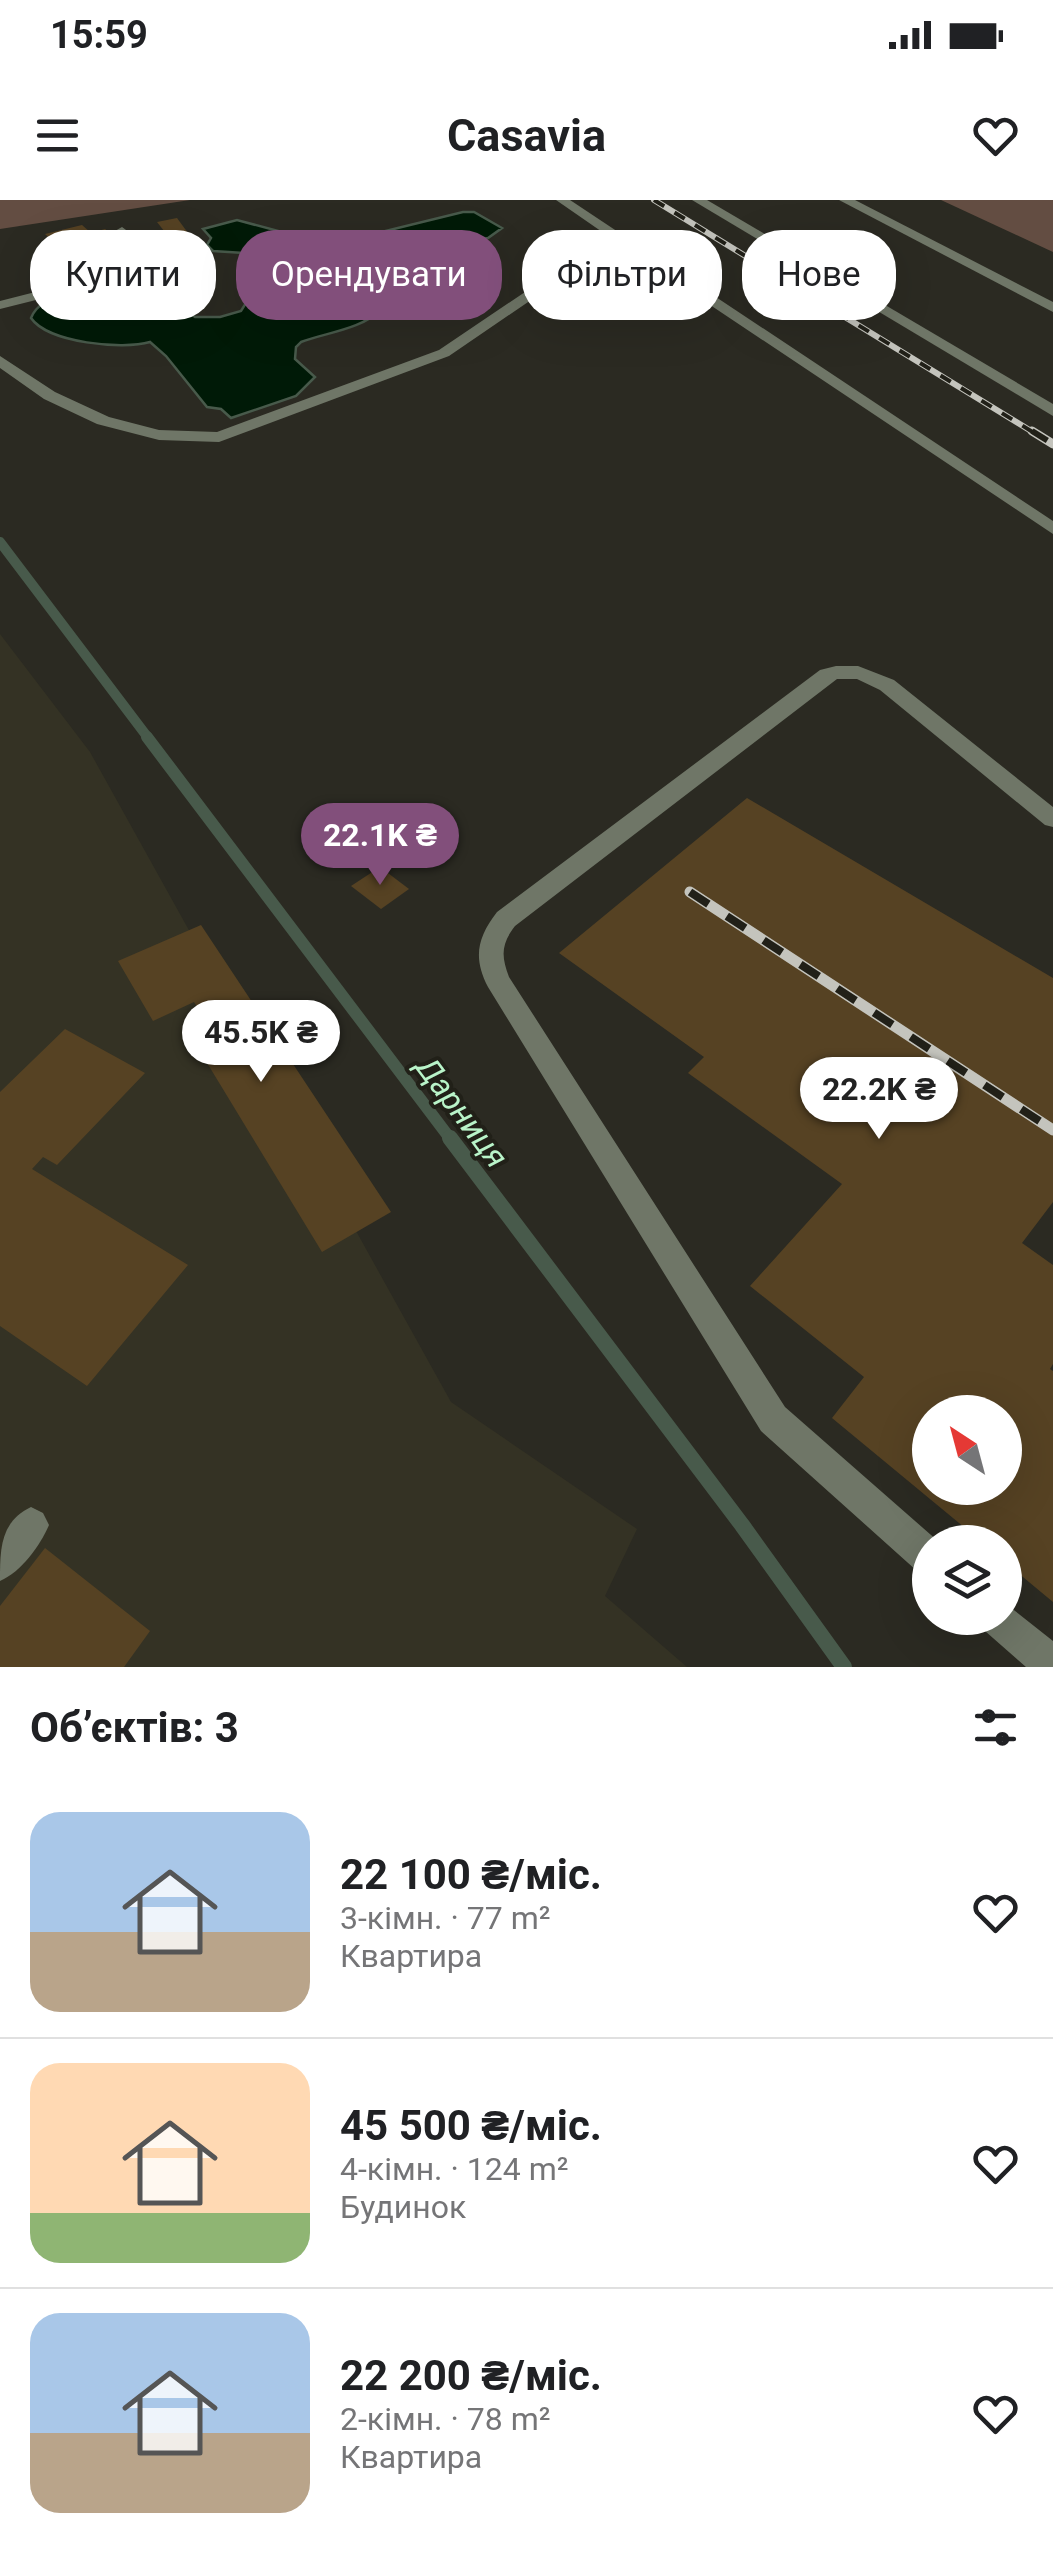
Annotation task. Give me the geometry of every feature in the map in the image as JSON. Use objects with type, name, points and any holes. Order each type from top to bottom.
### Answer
[{"type":"lane","points":[[562,200],[608,230]]},
{"type":"lane","points":[[698,200],[1053,410]]},
{"type":"lane","points":[[844,200],[1053,308]]},
{"type":"lane","points":[[0,305],[30,297]]},
{"type":"lane","points":[[0,361],[72,409],[122,428],[184,440],[219,438],[444,354],[522,301]]},
{"type":"lane","points":[[722,307],[1053,529]]},
{"type":"lane","points":[[912,1542],[774,1420],[497,980],[490,960],[490,938],[506,920],[827,675],[844,670],[868,674],[887,685],[1053,819]]},
{"type":"lane","points":[[0,1564],[32,1526]]},
{"type":"lane","points":[[1017,1635],[1053,1666]]},
{"type":"shaded area","points":[[0,200],[190,200],[0,229]]},
{"type":"shaded area","points":[[941,200],[1053,200],[1053,252]]},
{"type":"shaded area","points":[[463,212],[474,212],[502,228],[499,230],[390,230]]},
{"type":"shaded area","points":[[237,220],[274,230],[236,230],[236,252],[216,251],[216,230],[203,229]]},
{"type":"shaded area","points":[[236,312],[236,320],[367,320],[301,342],[296,347],[295,359],[315,377],[296,396],[231,418],[221,409],[207,407],[150,342],[122,345],[69,339],[33,320],[216,320]]},
{"type":"shaded area","points":[[0,634],[90,752],[451,1402],[637,1529],[605,1596],[687,1667],[0,1667]]},
{"type":"building","points":[[177,218],[186,230],[163,230],[157,222]]},
{"type":"building","points":[[82,225],[88,230],[61,230]]},
{"type":"building","points":[[747,798],[1053,978],[1053,1202],[1022,1243],[1053,1265],[1053,1602],[1022,1576],[1022,1525],[961,1525],[937,1505],[1022,1505],[1022,1395],[912,1395],[912,1484],[832,1418],[864,1377],[750,1286],[842,1184],[688,1073],[704,1057],[559,953]]},
{"type":"building","points":[[380,867],[409,889],[381,909],[351,886]]},
{"type":"building","points":[[201,925],[391,1212],[322,1252],[198,1048],[217,1038],[194,1002],[153,1021],[118,961]]},
{"type":"building","points":[[65,1029],[145,1073],[57,1165],[43,1157],[32,1169],[188,1265],[87,1386],[0,1326],[0,1092]]},
{"type":"building","points":[[45,1548],[150,1631],[124,1667],[0,1667],[0,1606]]},
{"type":"waterway","name":"Дарниця","points":[[0,542],[149,739]]},
{"type":"waterway","name":"Дарниця","points":[[147,737],[452,1141]]},
{"type":"waterway","name":"Дарниця","points":[[450,1138],[742,1525],[844,1667]]},
{"type":"railway","points":[[654,200],[1036,434]]},
{"type":"railway","points":[[1032,431],[1053,444]]},
{"type":"railway","points":[[690,892],[1053,1130]]}]
